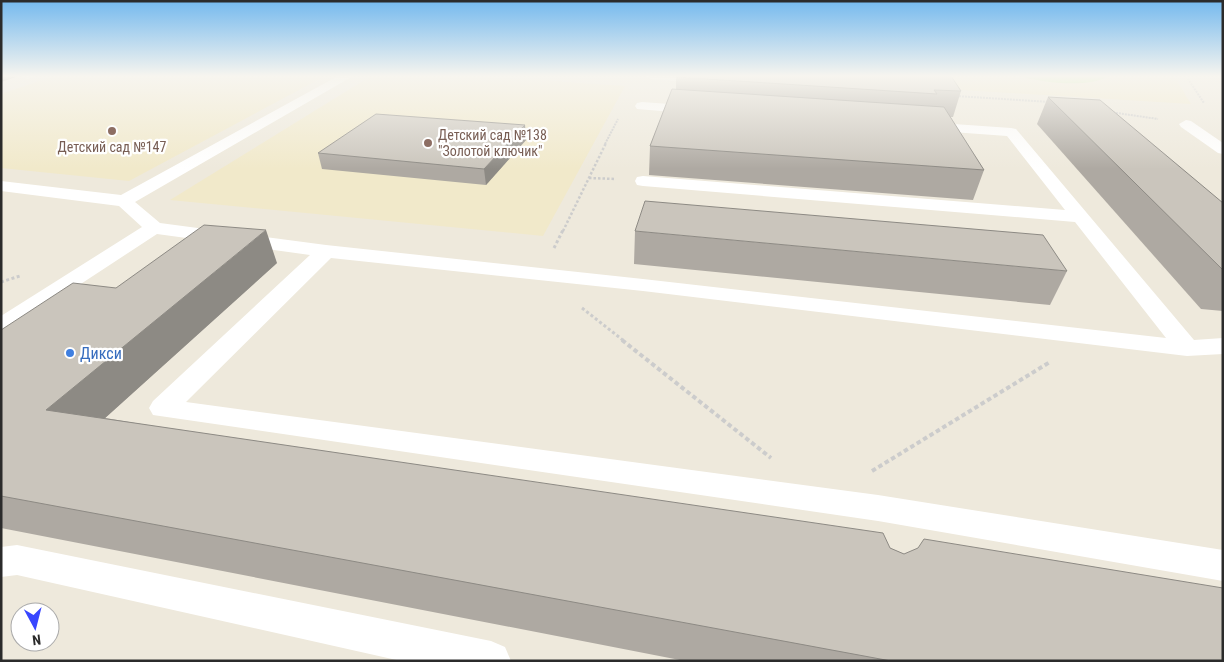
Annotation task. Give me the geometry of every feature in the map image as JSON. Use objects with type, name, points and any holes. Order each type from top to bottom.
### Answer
[{"type":"lane","points":[[124,201],[292,107]]},
{"type":"lane","points":[[655,107],[712,111]]},
{"type":"lane","points":[[1186,124],[1223,150]]},
{"type":"lane","points":[[912,125],[1011,132],[1187,348]]},
{"type":"lane","points":[[643,181],[1081,217]]},
{"type":"lane","points":[[1,186],[124,201],[154,228],[326,252],[1187,348],[1223,346]]},
{"type":"lane","points":[[1,326],[154,228]]},
{"type":"lane","points":[[326,252],[163,408],[824,500],[880,522],[1223,566]]},
{"type":"lane","points":[[1,562],[18,560],[491,661]]},
{"type":"path","points":[[1108,111],[1186,124],[1209,110],[1207,107]]},
{"type":"path","points":[[621,113],[540,275],[778,464]]},
{"type":"path","points":[[824,500],[1091,337]]},
{"type":"shaded area","name":"Детский сад №147","points":[[1,107],[267,107],[129,181],[1,168]]},
{"type":"shaded area","name":"Детский сад №138 \"Золотой ключик\"","points":[[321,107],[614,107],[543,236],[170,200]]},
{"type":"building","points":[[665,107],[944,107],[984,170],[650,146]]},
{"type":"building","points":[[1058,107],[1108,107],[1223,203],[1223,270]]},
{"type":"building","points":[[376,114],[525,125],[484,169],[318,153]]},
{"type":"building","points":[[645,201],[1043,235],[1067,271],[635,231]]},
{"type":"building","points":[[204,225],[266,230],[46,410],[883,533],[890,548],[904,554],[918,548],[924,539],[1223,588],[1223,661],[891,661],[1,496],[1,330],[73,283],[116,288]]},
{"type":"place","name":"Детский сад №147","points":[[112,131]]},
{"type":"place","name":"Детский сад №138 \"Золотой ключик\"","points":[[428,143]]},
{"type":"place","name":"Дикси","points":[[70,353]]}]
